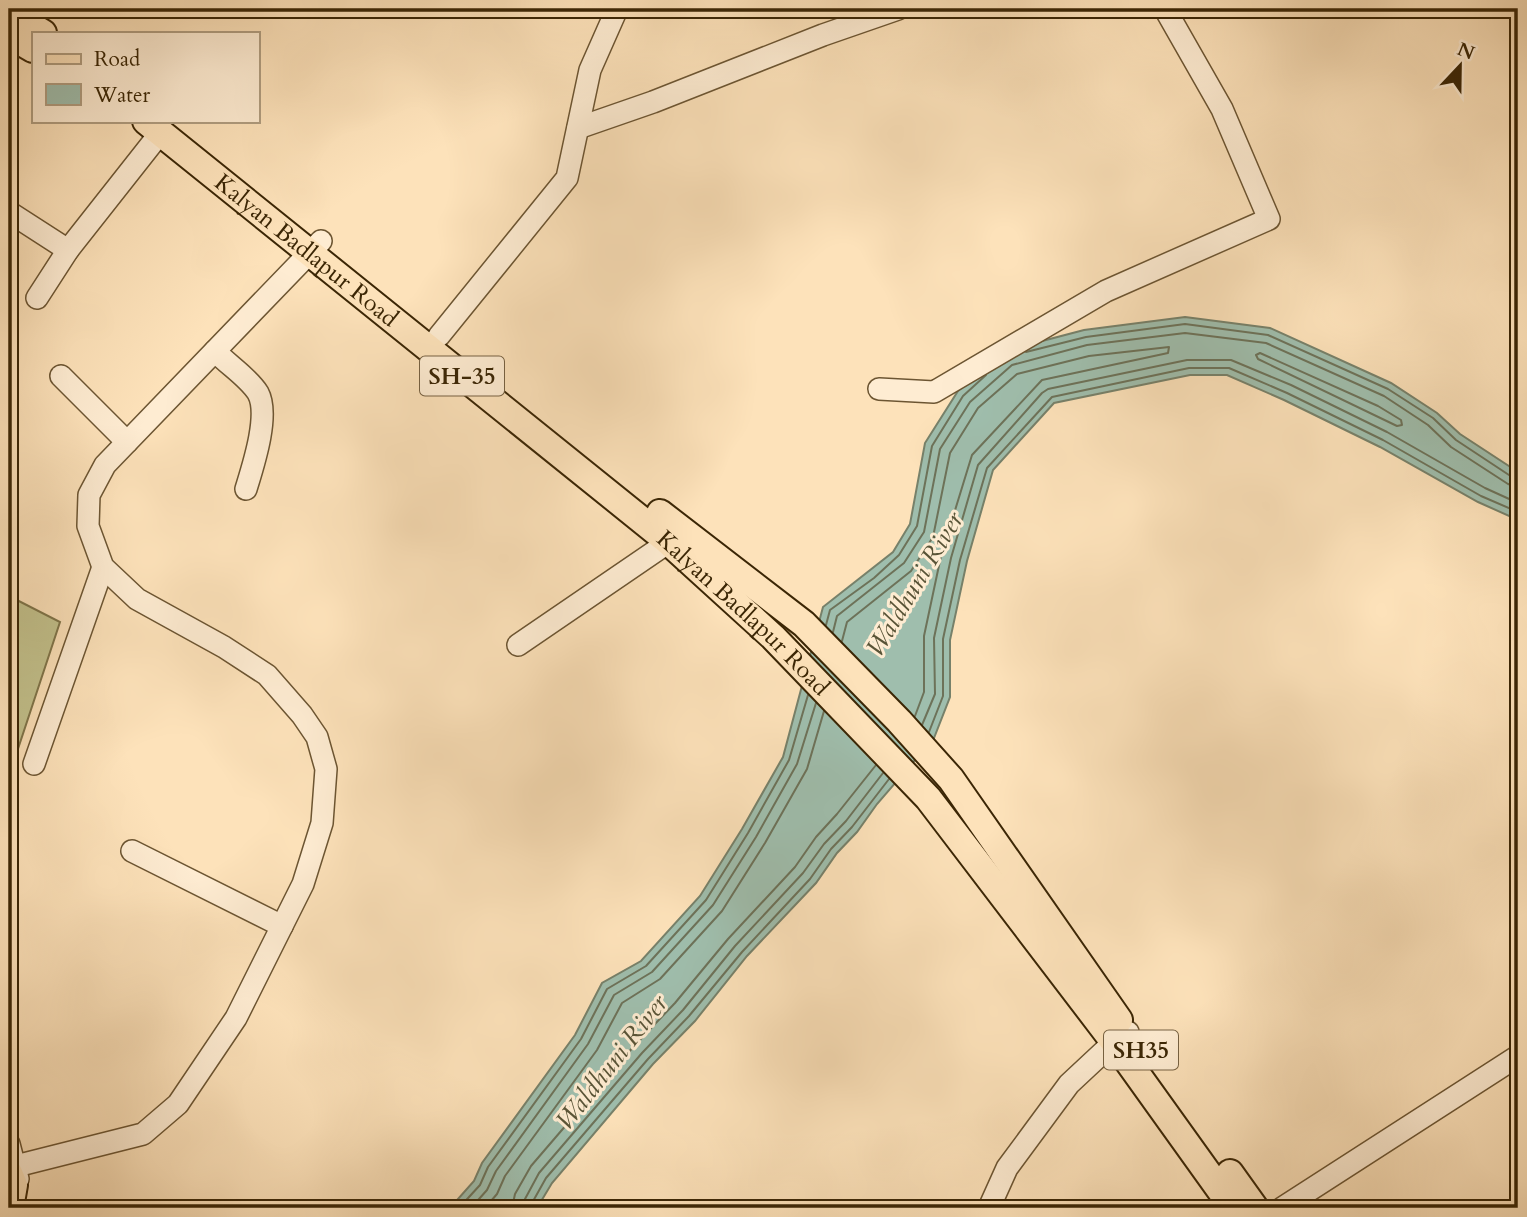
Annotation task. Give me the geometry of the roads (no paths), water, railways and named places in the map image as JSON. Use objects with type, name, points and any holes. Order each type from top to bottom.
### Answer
[{"type":"main road","points":[[9,12],[41,32]]},
{"type":"main road","points":[[9,35],[32,48]]},
{"type":"main road","name":"Kalyan Badlapur Road","points":[[160,125],[676,537],[804,624],[899,721],[951,779],[1233,1208]]},
{"type":"main road","name":"Kalyan Badlapur Road","points":[[315,247],[439,336],[676,537],[928,798],[1255,1208]]},
{"type":"main road","points":[[10,1208],[12,1169]]},
{"type":"street","points":[[439,336],[568,178],[590,70],[617,9]]},
{"type":"street","points":[[578,128],[898,9]]},
{"type":"street","points":[[879,389],[934,392],[1106,291],[1269,219],[1222,109],[1165,9]]},
{"type":"street","points":[[37,298],[68,250],[160,125]]},
{"type":"street","points":[[9,212],[68,250]]},
{"type":"street","points":[[12,1169],[143,1134],[178,1104],[236,1018],[303,884],[322,823],[326,769],[317,737],[302,715],[267,675],[224,647],[137,599],[103,567],[88,526],[89,495],[105,465],[315,247]]},
{"type":"street","points":[[215,351],[259,395],[262,410],[254,465],[246,489]]},
{"type":"street","points":[[61,376],[127,442]]},
{"type":"street","points":[[518,645],[676,537]]},
{"type":"street","points":[[34,764],[103,567]]},
{"type":"street","points":[[132,851],[282,926]]},
{"type":"street","points":[[991,1207],[1007,1168],[1069,1084],[1121,1037]]},
{"type":"street","points":[[1282,1208],[1518,1056]]},
{"type":"street","points":[[9,1144],[21,1208]]},
{"type":"water","name":"Waldhuni River","points":[[1185,317],[1270,328],[1391,383],[1437,413],[1460,434],[1518,472],[1518,520],[1478,502],[1380,447],[1227,375],[1190,375],[1054,403],[993,470],[967,561],[950,640],[950,697],[934,738],[837,853],[816,883],[747,956],[695,1021],[653,1064],[552,1183],[537,1208],[450,1208],[474,1181],[482,1163],[575,1035],[602,983],[641,961],[700,896],[742,829],[783,757],[823,607],[893,552],[910,524],[925,443],[958,391],[1004,351],[1084,330]]}]
